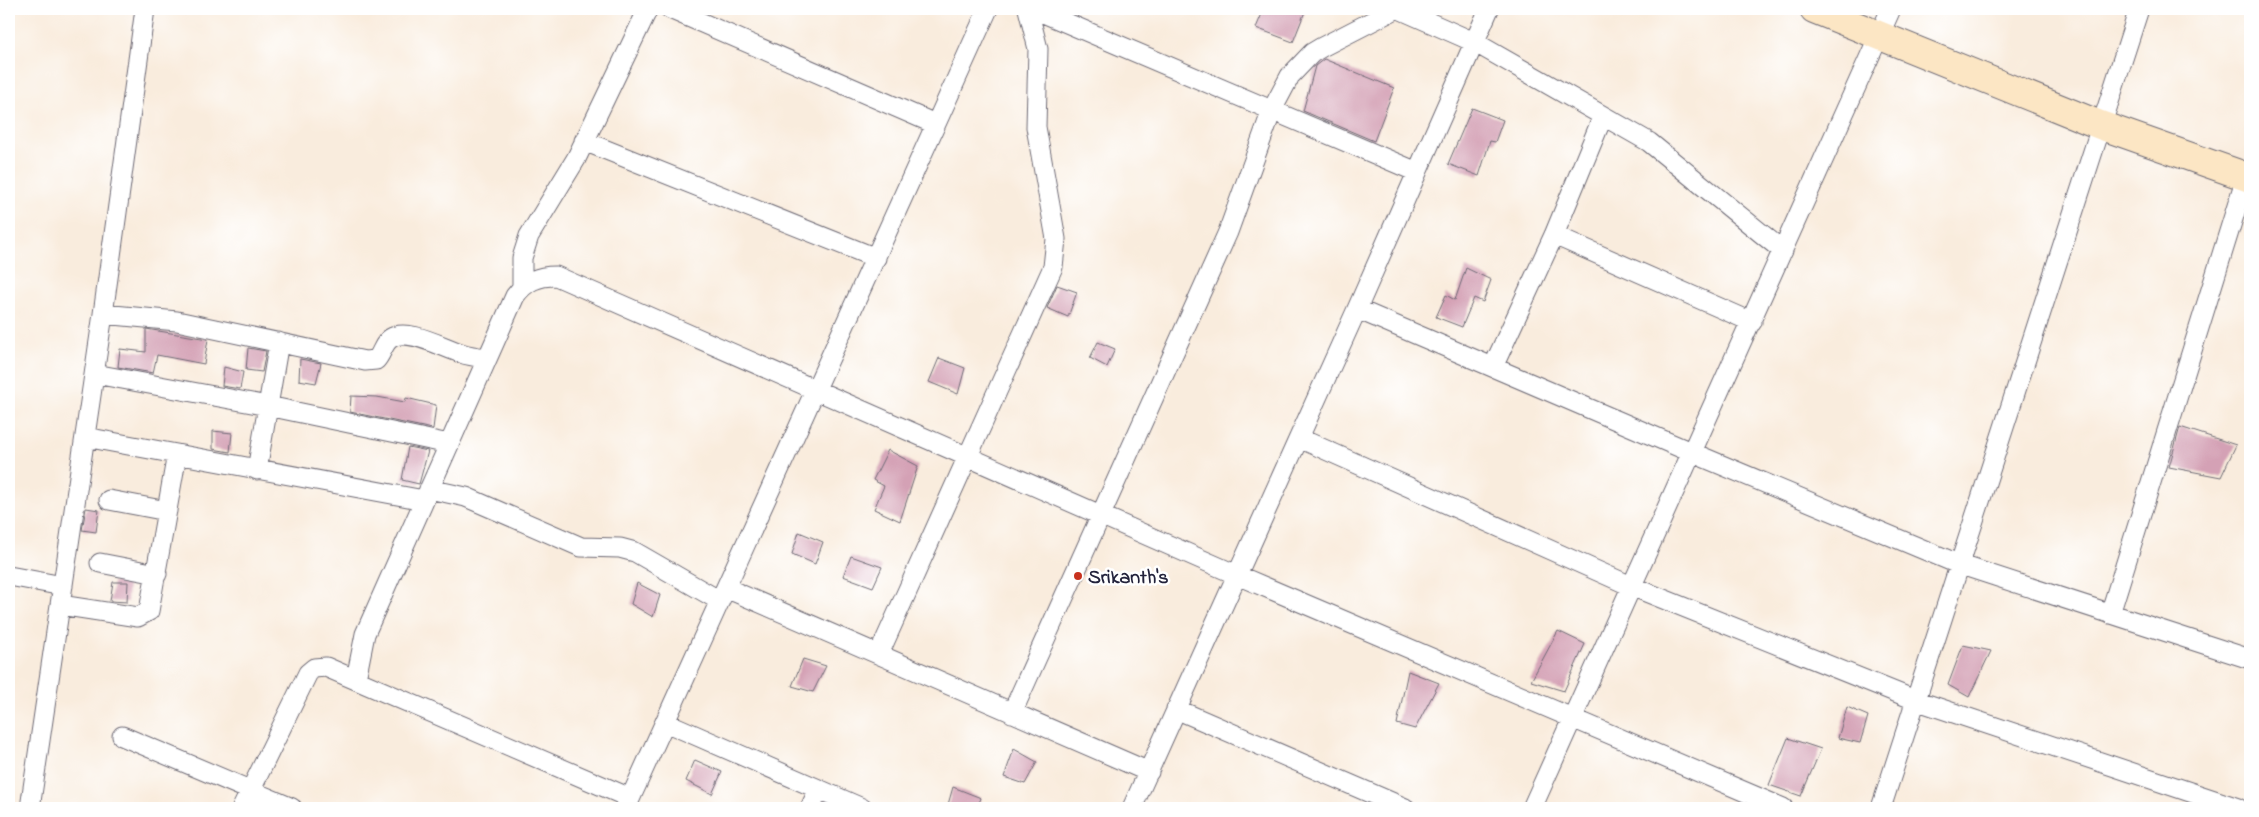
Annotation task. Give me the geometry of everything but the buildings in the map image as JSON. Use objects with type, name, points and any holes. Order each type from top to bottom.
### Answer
[{"type":"main road","points":[[1814,9],[2100,125],[2248,177]]},
{"type":"street","points":[[30,808],[104,314],[145,9]]},
{"type":"street","points":[[522,286],[522,258],[527,241],[584,141],[648,9]]},
{"type":"street","points":[[670,9],[935,124]]},
{"type":"street","points":[[242,808],[249,790],[308,673],[314,668],[326,666],[628,803],[988,9]]},
{"type":"street","points":[[879,654],[1053,267],[1057,247],[1036,127],[1038,49],[1028,9]]},
{"type":"street","points":[[1034,9],[1417,172]]},
{"type":"street","points":[[1012,712],[1228,232],[1272,110],[1290,76],[1312,53],[1397,9],[1474,42],[1660,150],[1783,251]]},
{"type":"street","points":[[1132,808],[1357,309],[1489,9]]},
{"type":"street","points":[[1532,808],[1891,9]]},
{"type":"street","points":[[1881,808],[1958,564],[2139,9]]},
{"type":"street","points":[[1493,367],[1554,235],[1603,116]]},
{"type":"street","points":[[584,141],[876,258]]},
{"type":"street","points":[[2110,614],[2248,177]]},
{"type":"street","points":[[1554,235],[1752,322]]},
{"type":"street","points":[[356,679],[365,634],[515,296],[522,286],[540,277],[556,276],[565,278],[1237,575],[1783,808]]},
{"type":"street","points":[[1357,309],[1958,564],[2110,614],[2249,655]]},
{"type":"street","points":[[104,314],[177,321],[372,361],[379,358],[392,337],[405,335],[417,337],[461,354],[487,358]]},
{"type":"street","points":[[257,470],[279,342]]},
{"type":"street","points":[[95,374],[268,406],[449,444]]},
{"type":"street","points":[[85,437],[257,470],[426,495],[466,498],[581,546],[620,548],[636,552],[723,595],[879,654],[1149,772]]},
{"type":"street","points":[[1299,438],[1631,586],[1915,700],[2238,808]]},
{"type":"street","points":[[60,605],[138,617],[145,615],[151,605],[177,454]]},
{"type":"street","points":[[109,500],[167,511]]},
{"type":"street","points":[[100,563],[157,574]]},
{"type":"street","points":[[9,576],[63,586]]},
{"type":"street","points":[[1176,710],[1405,808]]},
{"type":"street","points":[[665,722],[862,808]]},
{"type":"street","points":[[122,736],[292,808]]},
{"type":"street","points":[[810,808],[819,789]]},
{"type":"place","name":"Srikanth's","points":[[1078,576]]}]
